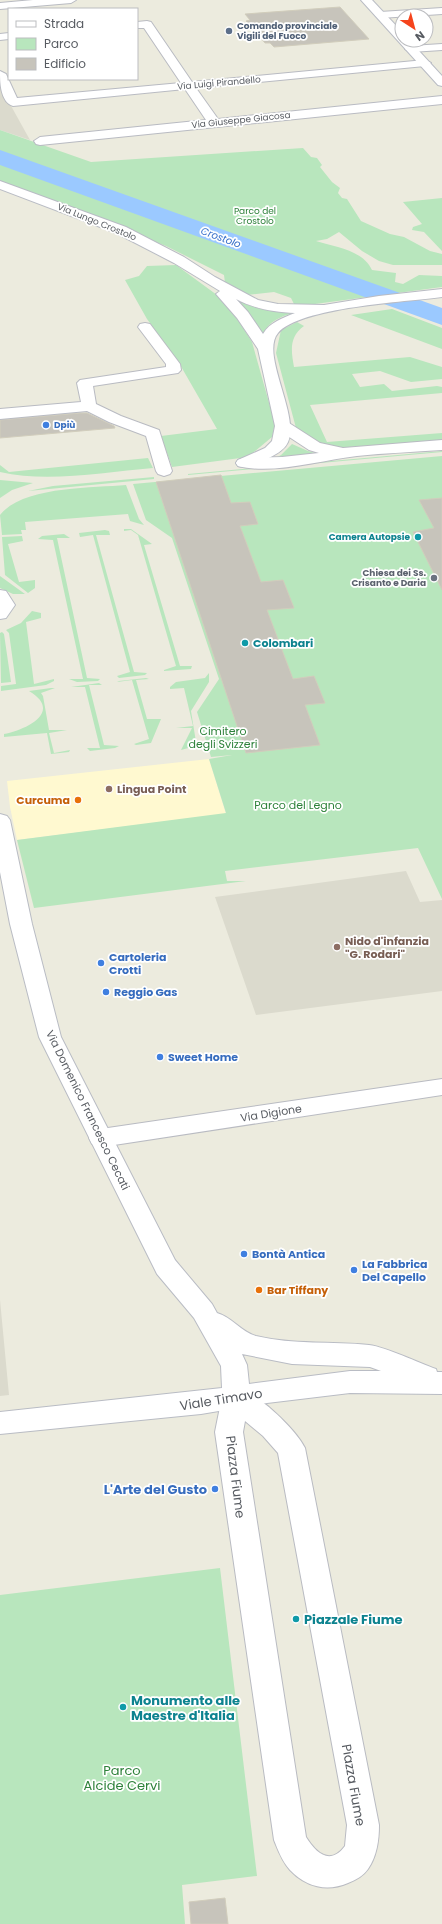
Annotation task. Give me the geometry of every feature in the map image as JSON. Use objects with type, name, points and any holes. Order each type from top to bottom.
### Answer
[{"type":"street","points":[[0,6],[71,0]]},
{"type":"street","points":[[366,0],[394,30]]},
{"type":"street","points":[[380,16],[442,11]]},
{"type":"street","points":[[138,25],[147,24],[214,123]]},
{"type":"street","points":[[412,49],[440,47]]},
{"type":"street","points":[[412,49],[442,82]]},
{"type":"street","name":"Via Luigi Pirandello","points":[[0,74],[13,102],[425,64]]},
{"type":"street","name":"Via Giuseppe Giacosa","points":[[40,141],[442,100]]},
{"type":"street","name":"Via Lungo Crostolo","points":[[0,185],[121,230],[179,260],[210,280],[248,301],[262,306],[290,309],[323,309]]},
{"type":"street","name":"Via Lungo Crostolo","points":[[210,280],[243,315],[265,349],[283,426]]},
{"type":"street","name":"Via Lungo Crostolo","points":[[265,349],[272,330],[278,325],[292,318],[323,309],[340,306],[442,294]]},
{"type":"street","points":[[89,406],[85,383],[173,370],[173,364],[145,327]]},
{"type":"street","points":[[0,414],[89,406],[115,419],[153,433],[164,471]]},
{"type":"street","points":[[345,453],[315,447],[283,426],[280,442],[270,451],[244,463],[258,464],[328,457],[345,453],[442,445]]},
{"type":"street","points":[[0,595],[6,605],[0,614]]},
{"type":"street","name":"Via Domenico Francesco Cecati","points":[[0,820],[21,924],[50,1037],[166,1267],[203,1311],[236,1397]]},
{"type":"street","name":"Via Digione","points":[[101,1138],[442,1087]]},
{"type":"street","points":[[203,1311],[236,1339],[251,1346],[292,1353],[371,1356],[440,1383]]},
{"type":"street","name":"Viale Timavo","points":[[0,1423],[201,1403],[267,1392],[350,1382],[440,1383]]},
{"type":"street","name":"Piazza Fiume","points":[[236,1397],[273,1428],[291,1448],[363,1825],[363,1841],[359,1853],[355,1860],[340,1870],[320,1872],[312,1868],[304,1863],[294,1850],[290,1840],[229,1432],[236,1397]]},
{"type":"shaded area","points":[[0,86],[30,140],[0,130]]},
{"type":"shaded area","points":[[209,759],[226,814],[17,840],[10,807],[7,781]]},
{"type":"shaded area","name":"Nido d'infanzia \"G. Rodari\"","points":[[406,871],[420,902],[442,900],[442,991],[256,1015],[215,897]]},
{"type":"shaded area","points":[[0,1300],[9,1395],[0,1396]]},
{"type":"green space","name":"Parco del Crostolo","points":[[0,130],[91,162],[303,148],[311,157],[317,158],[322,165],[320,167],[332,182],[340,188],[338,193],[342,198],[347,199],[361,221],[390,234],[404,237],[430,251],[442,254],[442,265],[393,265],[379,261],[362,251],[339,232],[327,239],[316,241],[348,250],[368,263],[372,270],[396,273],[395,282],[403,284],[419,275],[442,276],[442,287],[315,304],[294,304],[291,298],[274,292],[246,295],[225,283],[224,275],[166,246],[0,182]]},
{"type":"green space","points":[[442,198],[442,251],[424,232],[412,230],[413,227],[422,224],[403,202]]},
{"type":"green space","points":[[176,265],[217,295],[238,320],[252,342],[275,424],[272,437],[248,457],[172,467],[161,436],[217,429],[179,363],[147,319],[125,280],[139,276],[147,266]]},
{"type":"green space","points":[[237,300],[266,310],[297,312],[281,317],[271,323],[264,331],[262,337],[253,319]]},
{"type":"green space","points":[[392,309],[442,328],[442,349],[351,315]]},
{"type":"green space","points":[[297,322],[304,326],[299,330],[293,339],[292,355],[294,367],[410,357],[442,367],[442,379],[411,382],[380,371],[352,374],[360,387],[384,384],[392,391],[437,386],[442,387],[442,393],[310,405],[327,442],[442,433],[442,440],[336,448],[322,446],[296,428],[276,353],[281,330]]},
{"type":"green space","points":[[292,444],[325,456],[270,461],[281,455]]},
{"type":"green space","points":[[442,452],[188,475],[188,474]]},
{"type":"green space","points":[[442,456],[442,899],[418,848],[225,871],[227,881],[246,881],[34,908],[17,840],[226,813],[209,759],[232,755],[211,757],[197,712],[219,679],[172,538],[146,520],[133,484]]},
{"type":"green space","points":[[148,458],[153,468],[57,477],[37,477],[0,472],[0,465],[9,472]]},
{"type":"green space","points":[[154,477],[154,479],[28,491],[53,486]]},
{"type":"green space","points":[[0,480],[33,483],[12,490],[0,498]]},
{"type":"green space","points":[[126,485],[139,519],[144,525],[130,521],[128,514],[25,522],[26,530],[21,530],[22,534],[2,535],[0,515],[11,506],[25,498],[59,490]]},
{"type":"green space","points":[[124,529],[131,529],[152,544],[144,545],[180,666],[192,666],[191,669],[164,671],[176,666],[138,535],[131,530],[124,531]]},
{"type":"green space","points":[[105,530],[109,531],[110,535],[96,535],[134,672],[147,673],[145,675],[119,678],[117,676],[130,672],[93,535],[80,537],[79,533]]},
{"type":"green space","points":[[64,534],[70,538],[57,538],[87,678],[100,679],[98,681],[77,682],[69,679],[83,679],[53,540],[38,539],[42,536]]},
{"type":"green space","points":[[22,536],[23,541],[8,544],[19,582],[35,580],[35,588],[28,593],[5,575],[2,537]]},
{"type":"green space","points":[[0,576],[25,594],[13,594],[0,588]]},
{"type":"green space","points":[[32,611],[41,613],[41,618],[26,622],[34,684],[54,679],[54,681],[46,685],[1,691],[1,686],[16,684],[9,633],[6,630],[21,623]]},
{"type":"green space","points":[[2,632],[4,634],[11,682],[1,683],[0,633]]},
{"type":"green space","points":[[209,673],[209,682],[191,711],[196,742],[192,747],[181,750],[192,728],[176,728],[193,726],[184,688],[170,689],[170,687],[176,682],[205,678]]},
{"type":"green space","points":[[146,678],[149,679],[136,680],[147,719],[161,719],[151,743],[136,745],[134,744],[149,739],[132,680],[117,682]]},
{"type":"green space","points":[[99,683],[102,685],[89,685],[104,745],[119,746],[115,748],[90,751],[87,748],[100,748],[85,687],[71,687]]},
{"type":"green space","points":[[55,688],[41,693],[43,696],[49,730],[67,730],[49,733],[54,753],[70,750],[69,752],[51,754],[47,733],[4,737],[4,734],[22,729],[38,719],[42,713],[43,706],[39,699],[29,691]]},
{"type":"green space","name":"Parco Alcide Cervi","points":[[220,1568],[257,1876],[182,1885],[185,1924],[0,1924],[0,1595]]},
{"type":"building","points":[[340,7],[369,39],[274,47],[270,43],[265,43],[246,21],[250,20],[245,14]]},
{"type":"building","name":"Dpiù","points":[[87,413],[114,426],[115,428],[0,438],[0,420]]},
{"type":"building","name":"Colombari","points":[[221,475],[231,503],[250,502],[258,524],[240,526],[261,582],[283,580],[294,608],[267,610],[293,679],[314,676],[325,703],[305,705],[320,745],[246,753],[156,482]]},
{"type":"building","points":[[442,498],[442,590],[413,532],[434,528],[419,500]]},
{"type":"building","points":[[225,1898],[228,1924],[191,1924],[189,1902]]},
{"type":"waterway","name":"Crostolo","points":[[0,157],[442,317]]},
{"type":"place","name":"Comando provinciale Vigili del Fuoco","points":[[229,31]]},
{"type":"place","name":"Dpiù","points":[[46,425]]},
{"type":"place","name":"Camera Autopsie","points":[[418,537]]},
{"type":"place","name":"Chiesa dei Ss. Crisanto e Daria","points":[[434,578]]},
{"type":"place","name":"Colombari","points":[[245,643]]},
{"type":"place","name":"Lingua Point","points":[[109,789]]},
{"type":"place","name":"Curcuma","points":[[78,800]]},
{"type":"place","name":"Nido d'infanzia \"G. Rodari\"","points":[[337,947]]},
{"type":"place","name":"Cartoleria Crotti","points":[[101,963]]},
{"type":"place","name":"Reggio Gas","points":[[106,992]]},
{"type":"place","name":"Sweet Home","points":[[160,1057]]},
{"type":"place","name":"Bontà Antica","points":[[244,1254]]},
{"type":"place","name":"La Fabbrica Del Capello","points":[[354,1270]]},
{"type":"place","name":"Bar Tiffany","points":[[259,1290]]},
{"type":"place","name":"L'Arte del Gusto","points":[[215,1489]]},
{"type":"place","name":"Piazzale Fiume","points":[[296,1619]]},
{"type":"place","name":"Monumento alle Maestre d'Italia","points":[[123,1707]]},
{"type":"park label","name":"Cimitero degli Svizzeri","points":[[223,737]]},
{"type":"park label","name":"Parco del Legno","points":[[298,805]]}]
